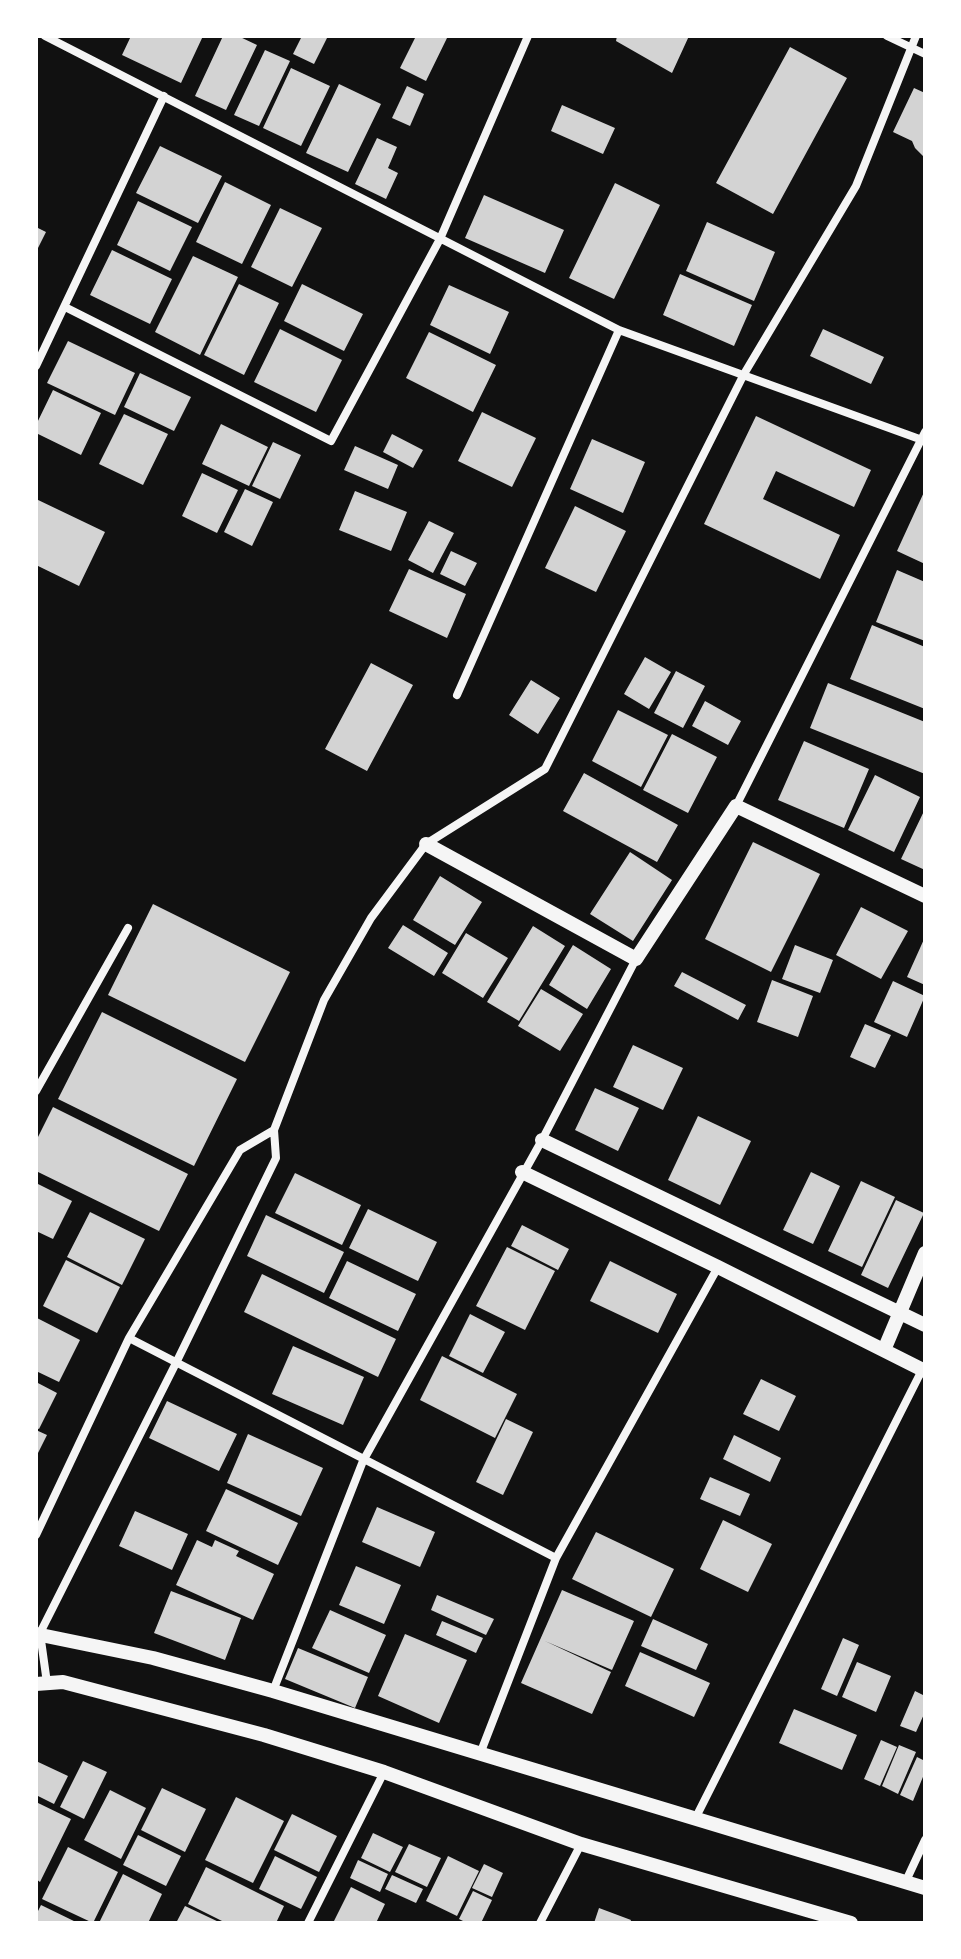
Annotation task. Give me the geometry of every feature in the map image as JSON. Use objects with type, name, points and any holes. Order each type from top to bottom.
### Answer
[{"type":"street","points":[[45,36],[619,330],[924,437],[736,806],[636,959],[542,1140],[363,1461],[273,1691]]},
{"type":"street","points":[[65,307],[331,441],[440,239],[528,36]]},
{"type":"street","points":[[887,36],[925,54]]},
{"type":"street","points":[[851,1923],[581,1844],[384,1772],[264,1735],[63,1682],[41,1684],[38,1633],[176,1363],[276,1158],[274,1130],[324,1000],[371,918],[426,844],[545,769],[744,374],[856,186],[916,36]]},
{"type":"street","points":[[36,366],[164,96]]},
{"type":"street","points":[[457,695],[619,330]]},
{"type":"street","points":[[736,806],[925,896]]},
{"type":"street","points":[[426,844],[636,959]]},
{"type":"street","points":[[36,1091],[128,928]]},
{"type":"street","points":[[36,1535],[129,1338],[240,1150],[274,1130]]},
{"type":"street","points":[[542,1140],[925,1325]]},
{"type":"street","points":[[522,1172],[924,1369],[694,1820]]},
{"type":"street","points":[[884,1350],[925,1253]]},
{"type":"street","points":[[480,1755],[556,1558],[718,1267]]},
{"type":"street","points":[[129,1338],[556,1558]]},
{"type":"street","points":[[38,1633],[153,1658],[273,1691],[925,1888]]},
{"type":"street","points":[[308,1923],[384,1772]]},
{"type":"street","points":[[905,1883],[925,1840]]},
{"type":"street","points":[[540,1923],[581,1844]]},
{"type":"building","points":[[131,36],[203,36],[181,83],[122,55]]},
{"type":"building","points":[[223,36],[238,36],[257,45],[226,110],[195,96]]},
{"type":"building","points":[[302,36],[328,36],[314,64],[293,54]]},
{"type":"building","points":[[416,36],[447,38],[426,81],[400,68]]},
{"type":"building","points":[[617,36],[689,36],[672,73],[616,41]]},
{"type":"building","points":[[790,47],[847,78],[773,214],[716,183]]},
{"type":"building","points":[[265,50],[290,61],[259,126],[234,115]]},
{"type":"building","points":[[291,68],[330,86],[301,146],[263,128]]},
{"type":"building","points":[[339,84],[381,104],[348,172],[306,153]]},
{"type":"building","points":[[407,86],[424,94],[410,126],[392,118]]},
{"type":"building","points":[[914,88],[925,93],[925,158],[912,141],[893,132]]},
{"type":"building","points":[[562,105],[615,128],[603,154],[551,131]]},
{"type":"building","points":[[377,138],[397,147],[388,168],[398,173],[386,199],[355,184]]},
{"type":"building","points":[[160,146],[222,176],[198,223],[136,193]]},
{"type":"building","points":[[225,182],[271,205],[242,264],[196,242]]},
{"type":"building","points":[[615,183],[660,205],[614,299],[569,278]]},
{"type":"building","points":[[484,195],[564,230],[545,273],[465,238]]},
{"type":"building","points":[[138,201],[192,227],[170,271],[117,245]]},
{"type":"building","points":[[280,208],[322,228],[292,287],[251,267]]},
{"type":"building","points":[[707,222],[775,252],[754,301],[686,271]]},
{"type":"building","points":[[36,227],[46,232],[36,252]]},
{"type":"building","points":[[112,250],[172,279],[150,324],[90,295]]},
{"type":"building","points":[[193,256],[238,277],[200,355],[155,332]]},
{"type":"building","points":[[680,274],[752,305],[734,346],[663,315]]},
{"type":"building","points":[[239,284],[279,303],[244,375],[204,355]]},
{"type":"building","points":[[302,284],[363,314],[344,351],[284,321]]},
{"type":"building","points":[[449,285],[509,312],[490,354],[430,325]]},
{"type":"building","points":[[280,329],[342,360],[316,412],[254,382]]},
{"type":"building","points":[[823,329],[884,357],[871,384],[810,356]]},
{"type":"building","points":[[429,332],[496,365],[473,412],[406,378]]},
{"type":"building","points":[[68,341],[135,373],[115,415],[47,383]]},
{"type":"building","points":[[140,373],[191,397],[174,431],[124,407]]},
{"type":"building","points":[[53,390],[101,413],[81,455],[36,433],[36,425]]},
{"type":"building","points":[[482,412],[536,438],[512,487],[458,461]]},
{"type":"building","points":[[124,414],[168,434],[143,485],[99,464]]},
{"type":"building","points":[[756,416],[871,470],[854,507],[776,471],[763,499],[840,535],[820,579],[704,524]]},
{"type":"building","points":[[221,424],[268,447],[249,486],[202,464]]},
{"type":"building","points":[[392,434],[423,450],[413,468],[383,452]]},
{"type":"building","points":[[592,439],[645,462],[623,513],[570,489]]},
{"type":"building","points":[[273,442],[301,455],[280,499],[252,486]]},
{"type":"building","points":[[355,446],[398,465],[388,489],[344,470]]},
{"type":"building","points":[[202,473],[238,490],[217,533],[182,516]]},
{"type":"building","points":[[245,489],[273,502],[252,546],[224,532]]},
{"type":"building","points":[[925,490],[925,564],[897,551]]},
{"type":"building","points":[[355,491],[407,512],[391,551],[339,530]]},
{"type":"building","points":[[36,499],[105,532],[79,586],[36,565]]},
{"type":"building","points":[[575,506],[626,531],[596,592],[545,568]]},
{"type":"building","points":[[429,521],[454,533],[433,573],[408,560]]},
{"type":"building","points":[[451,551],[477,563],[465,586],[440,574]]},
{"type":"building","points":[[409,569],[466,594],[447,638],[389,611]]},
{"type":"building","points":[[897,570],[925,582],[925,641],[876,622]]},
{"type":"building","points":[[872,625],[925,647],[925,709],[850,679]]},
{"type":"building","points":[[645,657],[671,672],[649,709],[624,694]]},
{"type":"building","points":[[371,663],[413,685],[367,771],[325,749]]},
{"type":"building","points":[[676,671],[705,686],[683,728],[654,713]]},
{"type":"building","points":[[531,680],[560,698],[538,734],[509,715]]},
{"type":"building","points":[[828,683],[925,722],[925,774],[810,728]]},
{"type":"building","points":[[705,701],[741,721],[728,745],[692,726]]},
{"type":"building","points":[[618,710],[668,735],[641,787],[592,761]]},
{"type":"building","points":[[672,734],[717,757],[688,813],[643,790]]},
{"type":"building","points":[[804,741],[869,769],[844,828],[778,800]]},
{"type":"building","points":[[584,773],[678,825],[657,862],[563,811]]},
{"type":"building","points":[[875,775],[920,797],[894,852],[848,830]]},
{"type":"building","points":[[925,809],[925,870],[901,859]]},
{"type":"building","points":[[753,842],[820,874],[771,972],[705,939]]},
{"type":"building","points":[[630,852],[672,880],[633,941],[590,914]]},
{"type":"building","points":[[440,876],[482,902],[455,945],[413,920]]},
{"type":"building","points":[[153,904],[290,972],[245,1062],[108,995]]},
{"type":"building","points":[[861,907],[908,931],[881,979],[836,955]]},
{"type":"building","points":[[403,925],[448,953],[434,976],[388,948]]},
{"type":"building","points":[[533,926],[565,946],[519,1021],[487,1002]]},
{"type":"building","points":[[466,933],[508,958],[483,998],[442,973]]},
{"type":"building","points":[[925,937],[925,985],[907,977]]},
{"type":"building","points":[[573,945],[611,969],[587,1009],[549,985]]},
{"type":"building","points":[[795,945],[833,960],[820,993],[782,979]]},
{"type":"building","points":[[682,972],[746,1005],[738,1020],[674,986]]},
{"type":"building","points":[[772,980],[813,996],[798,1037],[757,1022]]},
{"type":"building","points":[[893,981],[925,996],[907,1037],[874,1022]]},
{"type":"building","points":[[541,989],[583,1014],[560,1051],[518,1026]]},
{"type":"building","points":[[102,1012],[237,1079],[194,1166],[58,1099]]},
{"type":"building","points":[[865,1024],[891,1035],[875,1068],[850,1057]]},
{"type":"building","points":[[633,1045],[683,1068],[663,1110],[613,1087]]},
{"type":"building","points":[[595,1088],[639,1108],[618,1151],[575,1130]]},
{"type":"building","points":[[53,1107],[188,1174],[159,1231],[36,1171],[36,1141]]},
{"type":"building","points":[[698,1116],[751,1141],[720,1205],[668,1180]]},
{"type":"building","points":[[811,1172],[840,1186],[813,1244],[783,1230]]},
{"type":"building","points":[[295,1173],[361,1205],[342,1245],[275,1213]]},
{"type":"building","points":[[861,1181],[895,1197],[862,1267],[828,1251]]},
{"type":"building","points":[[36,1183],[72,1201],[53,1239],[36,1231]]},
{"type":"building","points":[[896,1200],[924,1213],[888,1288],[861,1275]]},
{"type":"building","points":[[368,1209],[437,1242],[418,1281],[349,1248]]},
{"type":"building","points":[[90,1212],[145,1239],[122,1285],[67,1257]]},
{"type":"building","points":[[266,1215],[344,1252],[324,1293],[247,1256]]},
{"type":"building","points":[[522,1225],[569,1249],[558,1270],[511,1246]]},
{"type":"building","points":[[507,1247],[555,1271],[525,1330],[476,1306]]},
{"type":"building","points":[[66,1260],[120,1287],[97,1333],[43,1306]]},
{"type":"building","points":[[347,1261],[416,1294],[398,1331],[329,1298]]},
{"type":"building","points":[[610,1261],[677,1294],[658,1333],[590,1301]]},
{"type":"building","points":[[262,1274],[396,1339],[378,1377],[244,1312]]},
{"type":"building","points":[[470,1314],[505,1332],[483,1373],[449,1356]]},
{"type":"building","points":[[37,1318],[80,1340],[59,1382],[36,1371]]},
{"type":"building","points":[[293,1346],[364,1377],[343,1425],[272,1394]]},
{"type":"building","points":[[442,1356],[517,1394],[495,1438],[420,1400]]},
{"type":"building","points":[[761,1379],[796,1396],[779,1431],[743,1414]]},
{"type":"building","points":[[36,1382],[57,1393],[39,1429],[36,1428]]},
{"type":"building","points":[[167,1401],[237,1434],[219,1471],[149,1438]]},
{"type":"building","points":[[506,1419],[533,1432],[503,1495],[476,1482]]},
{"type":"building","points":[[36,1430],[47,1435],[36,1457]]},
{"type":"building","points":[[248,1434],[323,1468],[301,1516],[227,1483]]},
{"type":"building","points":[[734,1435],[781,1458],[770,1482],[723,1459]]},
{"type":"building","points":[[710,1477],[750,1494],[740,1516],[700,1499]]},
{"type":"building","points":[[226,1489],[298,1523],[278,1565],[206,1531]]},
{"type":"building","points":[[377,1507],[435,1532],[420,1567],[362,1542]]},
{"type":"building","points":[[135,1511],[188,1534],[172,1570],[119,1546]]},
{"type":"building","points":[[723,1520],[772,1544],[748,1592],[700,1569]]},
{"type":"building","points":[[596,1532],[674,1569],[651,1617],[572,1579]]},
{"type":"building","points":[[197,1540],[212,1547],[215,1540],[239,1551],[236,1556],[274,1574],[253,1620],[176,1585]]},
{"type":"building","points":[[356,1566],[401,1585],[384,1624],[339,1605]]},
{"type":"building","points":[[562,1590],[634,1621],[612,1670],[545,1641],[611,1672],[592,1714],[521,1683]]},
{"type":"building","points":[[171,1591],[241,1618],[225,1660],[154,1633]]},
{"type":"building","points":[[437,1595],[494,1619],[486,1635],[431,1610]]},
{"type":"building","points":[[330,1610],[386,1635],[369,1673],[312,1648]]},
{"type":"building","points":[[653,1619],[708,1644],[696,1670],[641,1646]]},
{"type":"building","points":[[442,1621],[483,1638],[476,1653],[436,1635]]},
{"type":"building","points":[[405,1634],[467,1660],[439,1723],[378,1696]]},
{"type":"building","points":[[843,1638],[859,1645],[837,1696],[821,1689]]},
{"type":"building","points":[[298,1648],[368,1677],[355,1708],[285,1679]]},
{"type":"building","points":[[640,1652],[710,1683],[694,1717],[625,1686]]},
{"type":"building","points":[[857,1662],[891,1676],[876,1712],[842,1697]]},
{"type":"building","points":[[915,1691],[925,1696],[925,1712],[916,1732],[900,1726]]},
{"type":"building","points":[[794,1709],[857,1735],[842,1770],[779,1743]]},
{"type":"building","points":[[881,1740],[897,1747],[880,1786],[864,1779]]},
{"type":"building","points":[[899,1745],[916,1752],[898,1794],[882,1786]]},
{"type":"building","points":[[917,1757],[925,1761],[925,1772],[913,1801],[900,1795]]},
{"type":"building","points":[[36,1761],[68,1776],[54,1804],[36,1795]]},
{"type":"building","points":[[83,1761],[107,1772],[84,1819],[60,1807]]},
{"type":"building","points":[[162,1788],[206,1809],[185,1852],[141,1830]]},
{"type":"building","points":[[110,1790],[146,1808],[121,1859],[84,1840]]},
{"type":"building","points":[[236,1797],[284,1821],[253,1883],[205,1860]]},
{"type":"building","points":[[36,1802],[71,1819],[40,1882],[36,1879]]},
{"type":"building","points":[[292,1814],[337,1836],[319,1872],[274,1850]]},
{"type":"building","points":[[373,1833],[403,1847],[390,1872],[361,1858]]},
{"type":"building","points":[[138,1835],[181,1856],[166,1886],[123,1865]]},
{"type":"building","points":[[409,1844],[441,1858],[427,1887],[395,1872]]},
{"type":"building","points":[[68,1847],[118,1872],[93,1923],[42,1899]]},
{"type":"building","points":[[275,1856],[317,1877],[301,1909],[259,1889]]},
{"type":"building","points":[[448,1856],[479,1871],[457,1916],[426,1901]]},
{"type":"building","points":[[358,1860],[388,1874],[380,1892],[350,1878]]},
{"type":"building","points":[[484,1864],[503,1873],[492,1897],[472,1888]]},
{"type":"building","points":[[206,1867],[284,1906],[276,1923],[226,1923],[188,1904]]},
{"type":"building","points":[[123,1874],[162,1894],[148,1923],[99,1923]]},
{"type":"building","points":[[392,1875],[423,1889],[416,1903],[385,1889]]},
{"type":"building","points":[[351,1887],[385,1904],[376,1923],[334,1921]]},
{"type":"building","points":[[473,1891],[492,1900],[481,1923],[467,1923],[459,1919]]},
{"type":"building","points":[[41,1905],[78,1923],[36,1923]]},
{"type":"building","points":[[185,1906],[221,1923],[176,1923]]},
{"type":"building","points":[[599,1908],[631,1920],[630,1923],[594,1923]]}]
